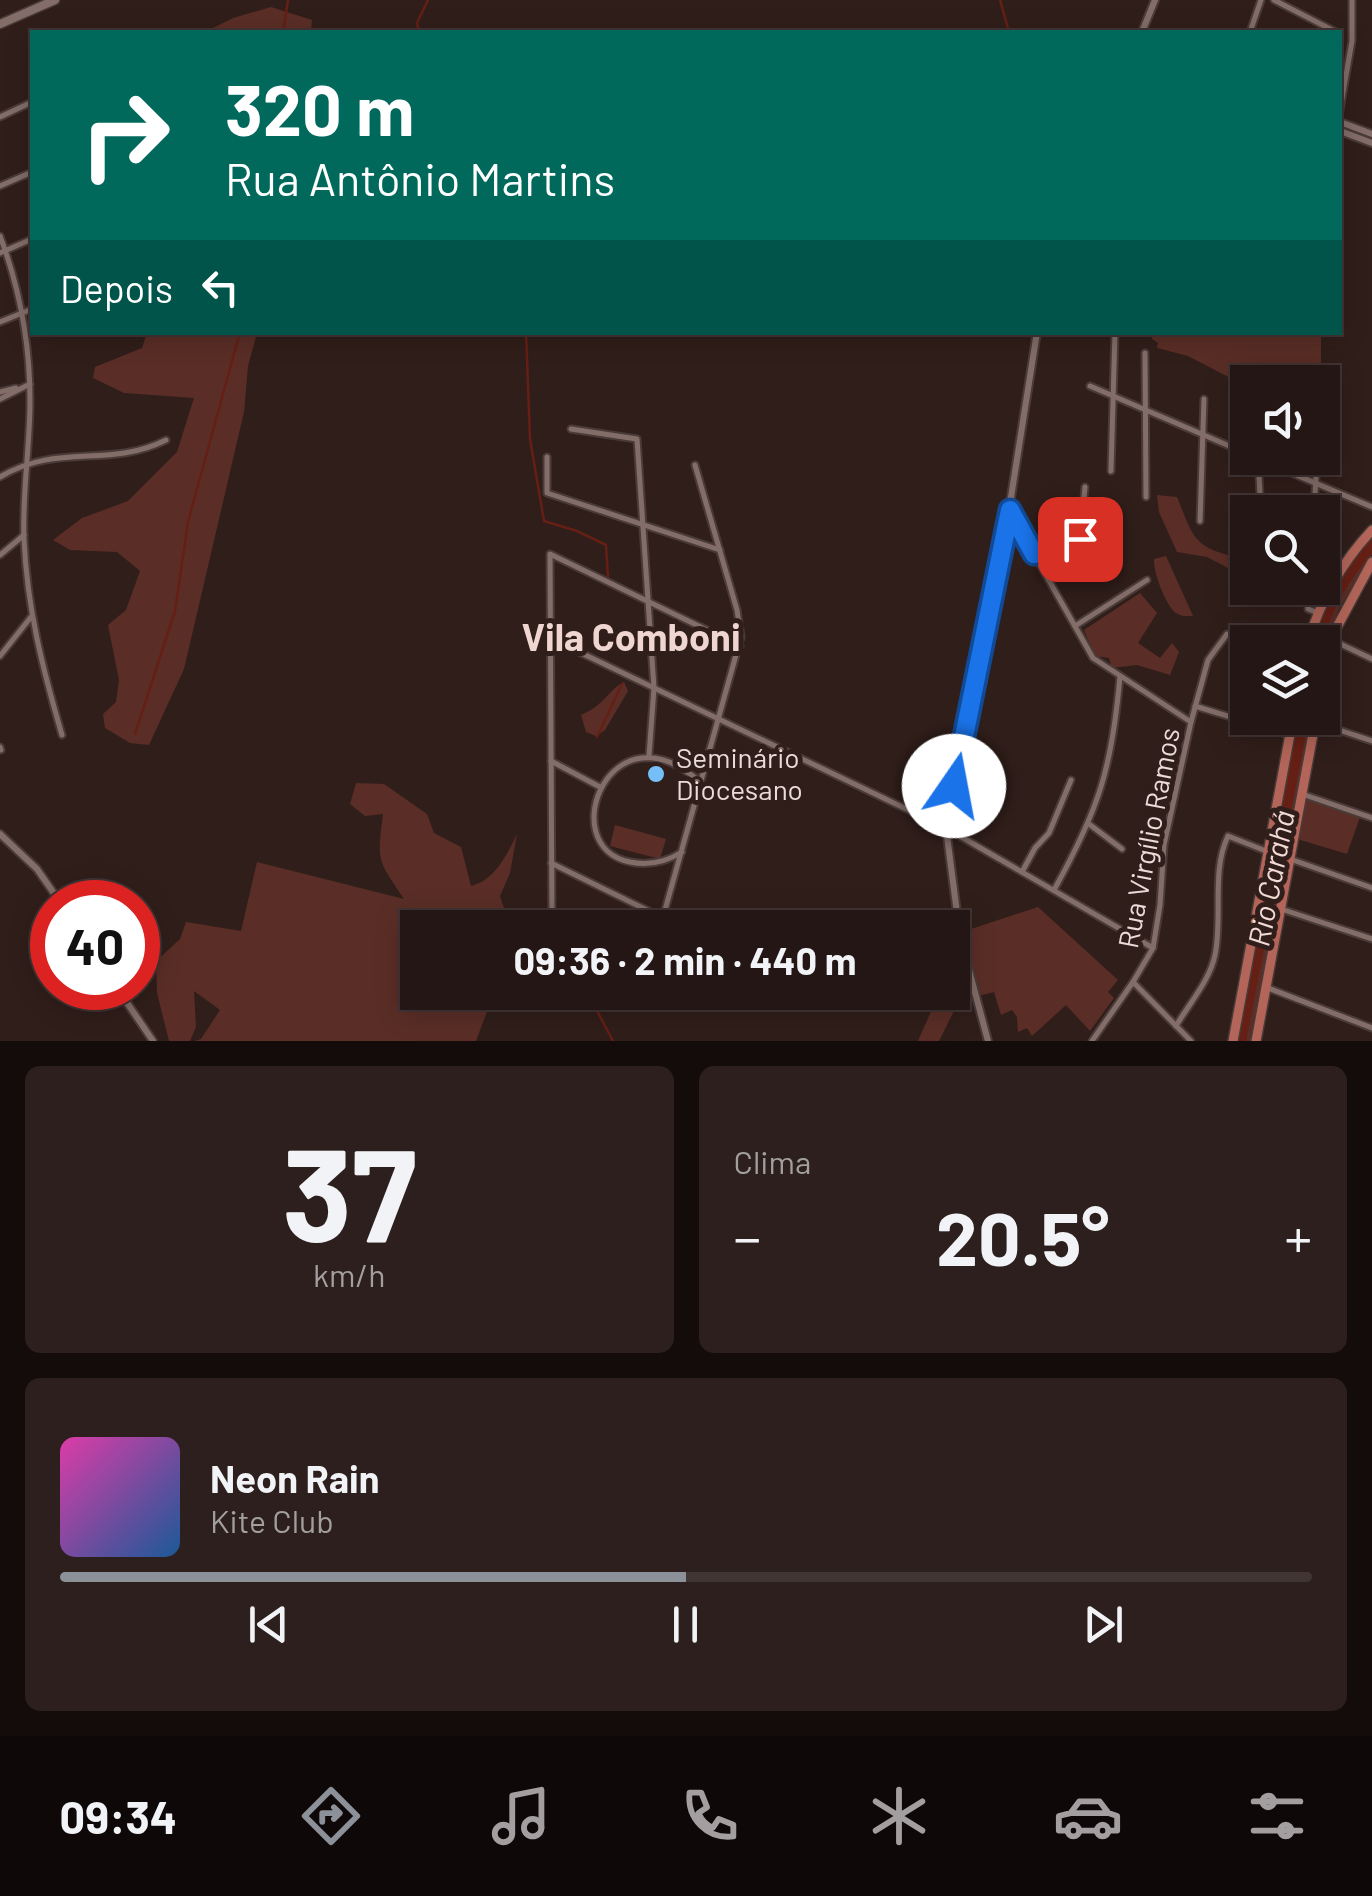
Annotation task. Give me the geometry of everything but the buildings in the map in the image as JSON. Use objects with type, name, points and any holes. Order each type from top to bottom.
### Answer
[{"type":"main road","points":[[0,24],[55,0]]},
{"type":"main road","points":[[1314,625],[1339,571],[1372,530]]},
{"type":"main road","points":[[1339,625],[1372,562]]},
{"type":"main road","points":[[1233,1041],[1289,735]]},
{"type":"main road","points":[[1256,1041],[1313,735]]},
{"type":"street","points":[[1143,30],[1155,0]]},
{"type":"street","points":[[1251,30],[1261,0]]},
{"type":"street","points":[[1274,0],[1330,30]]},
{"type":"street","points":[[1342,98],[1352,41],[1352,0]]},
{"type":"street","points":[[1342,36],[1352,41]]},
{"type":"street","points":[[0,116],[30,103]]},
{"type":"street","points":[[1342,123],[1372,134]]},
{"type":"street","points":[[1342,132],[1372,143]]},
{"type":"street","points":[[0,186],[30,173]]},
{"type":"street","points":[[0,236],[22,314],[30,384],[24,536],[31,617],[62,735]]},
{"type":"street","points":[[3,252],[30,240]]},
{"type":"street","points":[[0,322],[30,310]]},
{"type":"street","points":[[988,1041],[960,936],[946,828],[1010,510],[1037,335]]},
{"type":"street","points":[[1111,471],[1116,335]]},
{"type":"street","points":[[1144,353],[1146,498]]},
{"type":"street","points":[[0,396],[30,384]]},
{"type":"street","points":[[1090,386],[1230,446]]},
{"type":"street","points":[[1200,522],[1204,399]]},
{"type":"street","points":[[571,430],[637,439],[654,688],[649,756]]},
{"type":"street","points":[[0,478],[26,465],[61,456],[129,455],[166,440]]},
{"type":"street","points":[[547,457],[547,493],[720,550]]},
{"type":"street","points":[[665,910],[740,646],[739,618],[696,465]]},
{"type":"street","points":[[1297,475],[1372,508]]},
{"type":"street","points":[[1315,495],[1316,475]]},
{"type":"street","points":[[1034,554],[1070,547],[1080,539],[1085,487]]},
{"type":"street","points":[[1010,510],[1093,658],[1191,722]]},
{"type":"street","points":[[0,555],[24,536]]},
{"type":"street","points":[[552,910],[550,554],[740,646]]},
{"type":"street","points":[[1074,626],[1146,580]]},
{"type":"street","points":[[1359,582],[1372,588]]},
{"type":"street","points":[[1308,605],[1318,613]]},
{"type":"street","points":[[0,656],[31,617]]},
{"type":"street","name":"Rua Virgílio Ramos","points":[[1092,1041],[1153,948],[1164,845],[1191,722],[1208,660],[1230,635]]},
{"type":"street","points":[[550,638],[946,828],[1153,948]]},
{"type":"street","points":[[1340,644],[1372,658]]},
{"type":"street","points":[[1054,890],[1089,824],[1109,765],[1120,676]]},
{"type":"street","points":[[1195,706],[1230,717]]},
{"type":"street","points":[[1340,729],[1372,741]]},
{"type":"street","points":[[682,852],[649,864],[626,862],[608,853],[596,832],[600,788],[616,767],[649,756],[674,762],[702,784]]},
{"type":"street","points":[[551,761],[600,788]]},
{"type":"street","points":[[1022,872],[1049,833],[1071,780]]},
{"type":"street","points":[[1302,794],[1372,818]]},
{"type":"street","points":[[1089,824],[1122,849]]},
{"type":"street","points":[[0,834],[44,880]]},
{"type":"street","points":[[1176,1026],[1214,959],[1219,862],[1228,836],[1269,852]]},
{"type":"street","points":[[1290,859],[1372,888]]},
{"type":"street","points":[[552,862],[647,910]]},
{"type":"street","points":[[1282,909],[1372,939]]},
{"type":"street","points":[[1133,982],[1189,1040]]},
{"type":"street","points":[[1268,988],[1372,1028]]},
{"type":"street","points":[[132,1010],[153,1041]]},
{"type":"shaded area","points":[[271,7],[312,20],[311,30],[209,30]]},
{"type":"shaded area","points":[[146,335],[256,335],[248,366],[244,412],[184,669],[149,745],[130,743],[105,728],[103,714],[116,702],[119,680],[108,625],[126,610],[140,571],[117,552],[70,550],[53,540],[82,518],[128,501],[177,452],[194,398],[124,393],[93,378],[95,367],[142,348]]},
{"type":"shaded area","points":[[1151,335],[1321,335],[1321,365],[1230,365],[1230,378],[1188,356],[1157,348]]},
{"type":"shaded area","points":[[1157,495],[1177,497],[1194,535],[1207,547],[1230,555],[1230,569],[1207,557],[1177,552],[1159,512]]},
{"type":"shaded area","points":[[1372,534],[1372,554],[1334,625],[1318,625],[1327,605],[1340,605],[1340,580]]},
{"type":"shaded area","points":[[1166,556],[1193,616],[1176,613],[1164,596],[1154,559]]},
{"type":"shaded area","points":[[1140,593],[1157,613],[1138,643],[1160,658],[1172,643],[1179,652],[1170,675],[1137,665],[1112,668],[1109,658],[1095,656],[1084,630]]},
{"type":"shaded area","points":[[624,682],[628,691],[605,730],[596,736],[586,732],[581,715]]},
{"type":"shaded area","points":[[1293,735],[1309,735],[1253,1041],[1236,1041]]},
{"type":"shaded area","points":[[356,783],[384,784],[427,814],[434,833],[461,847],[471,886],[493,873],[517,834],[510,873],[500,896],[506,910],[400,910],[400,1010],[488,1010],[476,1041],[195,1041],[201,1039],[220,1010],[194,991],[196,1027],[190,1041],[169,1041],[160,1005],[160,957],[180,939],[186,922],[241,931],[257,862],[404,899],[381,859],[383,814],[365,816],[350,804]]},
{"type":"shaded area","points":[[1302,794],[1361,814],[1347,854],[1294,838]]},
{"type":"shaded area","points":[[615,825],[666,839],[660,859],[610,846]]},
{"type":"shaded area","points":[[1038,907],[1118,980],[1108,992],[1114,998],[1090,1031],[1066,1005],[1032,1036],[1027,1028],[1018,1032],[1017,1017],[1012,1010],[1001,1015],[994,992],[978,996],[970,956],[970,929]]},
{"type":"shaded area","points":[[932,1010],[954,1010],[939,1041],[918,1041]]},
{"type":"waterway","points":[[283,30],[288,0]]},
{"type":"waterway","points":[[419,30],[417,23],[428,0]]},
{"type":"waterway","points":[[1000,0],[1008,30]]},
{"type":"waterway","points":[[135,734],[175,611],[188,522],[239,335]]},
{"type":"waterway","points":[[526,335],[530,439],[544,521],[606,545],[608,578]]},
{"type":"waterway","name":"Rio Carahá","points":[[1323,625],[1339,590],[1372,545]]},
{"type":"waterway","points":[[597,737],[622,684]]},
{"type":"waterway","name":"Rio Carahá","points":[[1241,1041],[1301,735]]},
{"type":"waterway","points":[[548,910],[549,874]]},
{"type":"waterway","points":[[597,1010],[613,1041]]},
{"type":"place","name":"Seminário Diocesano","points":[[656,774]]},
{"type":"district","name":"Vila Comboni","points":[[631,638]]},
{"type":"route","points":[[954,786],[1010,510],[1034,554],[1070,547],[1080,539]]}]
